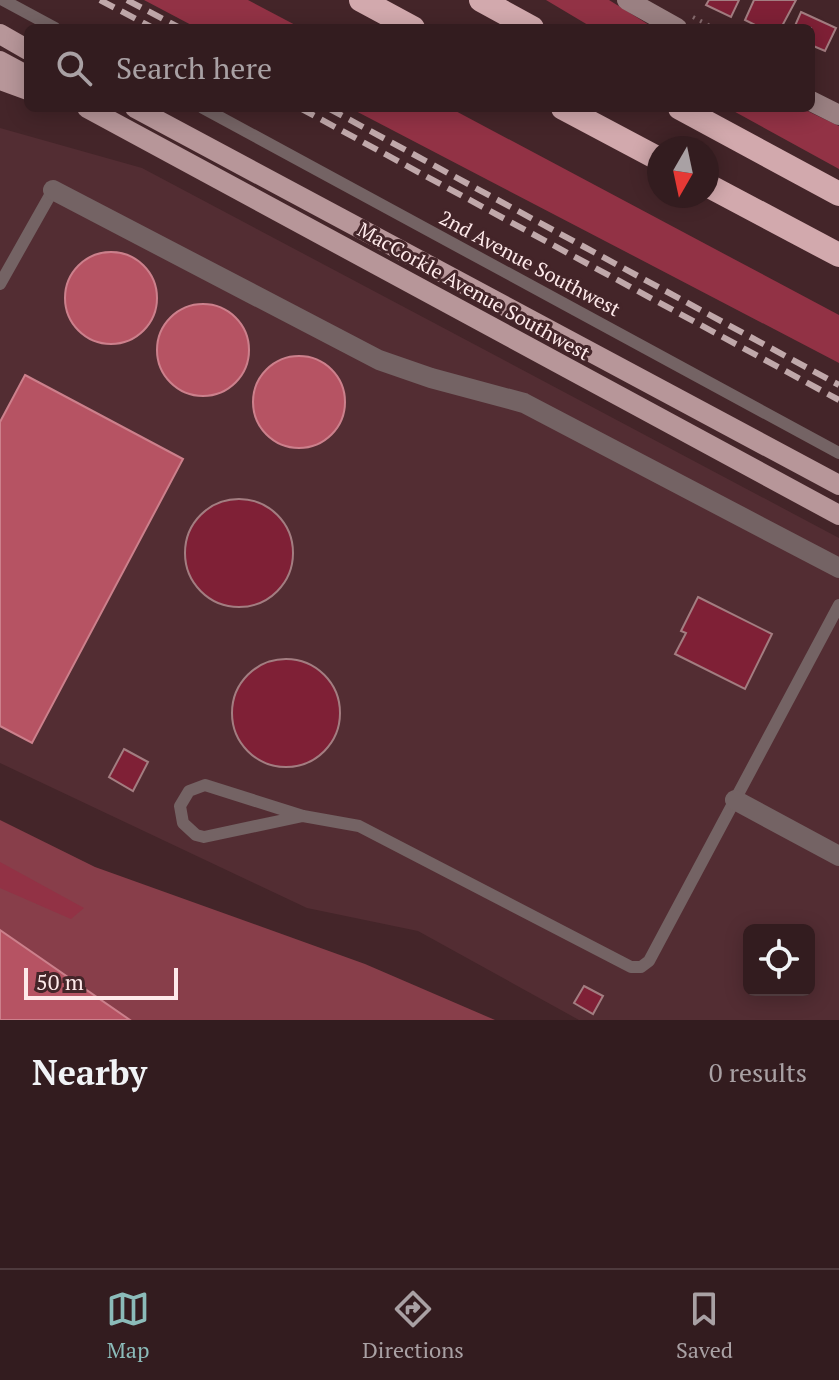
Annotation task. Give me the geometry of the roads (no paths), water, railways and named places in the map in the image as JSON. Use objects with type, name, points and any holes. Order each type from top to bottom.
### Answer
[{"type":"highway","points":[[361,0],[406,24]]},
{"type":"highway","points":[[481,0],[525,24]]},
{"type":"highway","points":[[571,112],[647,153]]},
{"type":"highway","points":[[687,112],[839,194]]},
{"type":"highway","points":[[719,191],[839,255]]},
{"type":"main road","points":[[627,0],[670,24]]},
{"type":"main road","points":[[0,34],[24,48]]},
{"type":"main road","points":[[0,61],[24,74]]},
{"type":"main road","points":[[0,80],[24,89]]},
{"type":"main road","points":[[815,103],[839,115]]},
{"type":"main road","points":[[84,112],[118,125]]},
{"type":"main road","name":"MacCorkle Avenue Southwest","points":[[94,112],[839,515]]},
{"type":"main road","name":"MacCorkle Avenue Southwest","points":[[142,112],[839,485]]},
{"type":"street","points":[[53,190],[379,360],[535,408],[839,568]]},
{"type":"street","points":[[735,800],[839,856]]},
{"type":"lane","points":[[3,0],[48,24]]},
{"type":"lane","name":"2nd Avenue Southwest","points":[[210,112],[839,453]]},
{"type":"lane","points":[[0,284],[53,190]]},
{"type":"lane","points":[[303,816],[204,837],[196,835],[183,823],[180,806],[189,791],[205,785],[303,816],[370,829],[636,968],[649,961],[839,605]]},
{"type":"railway","points":[[100,0],[145,24]]},
{"type":"railway","points":[[127,0],[172,24]]},
{"type":"railway","points":[[307,112],[839,400]]},
{"type":"railway","points":[[335,112],[839,385]]}]
